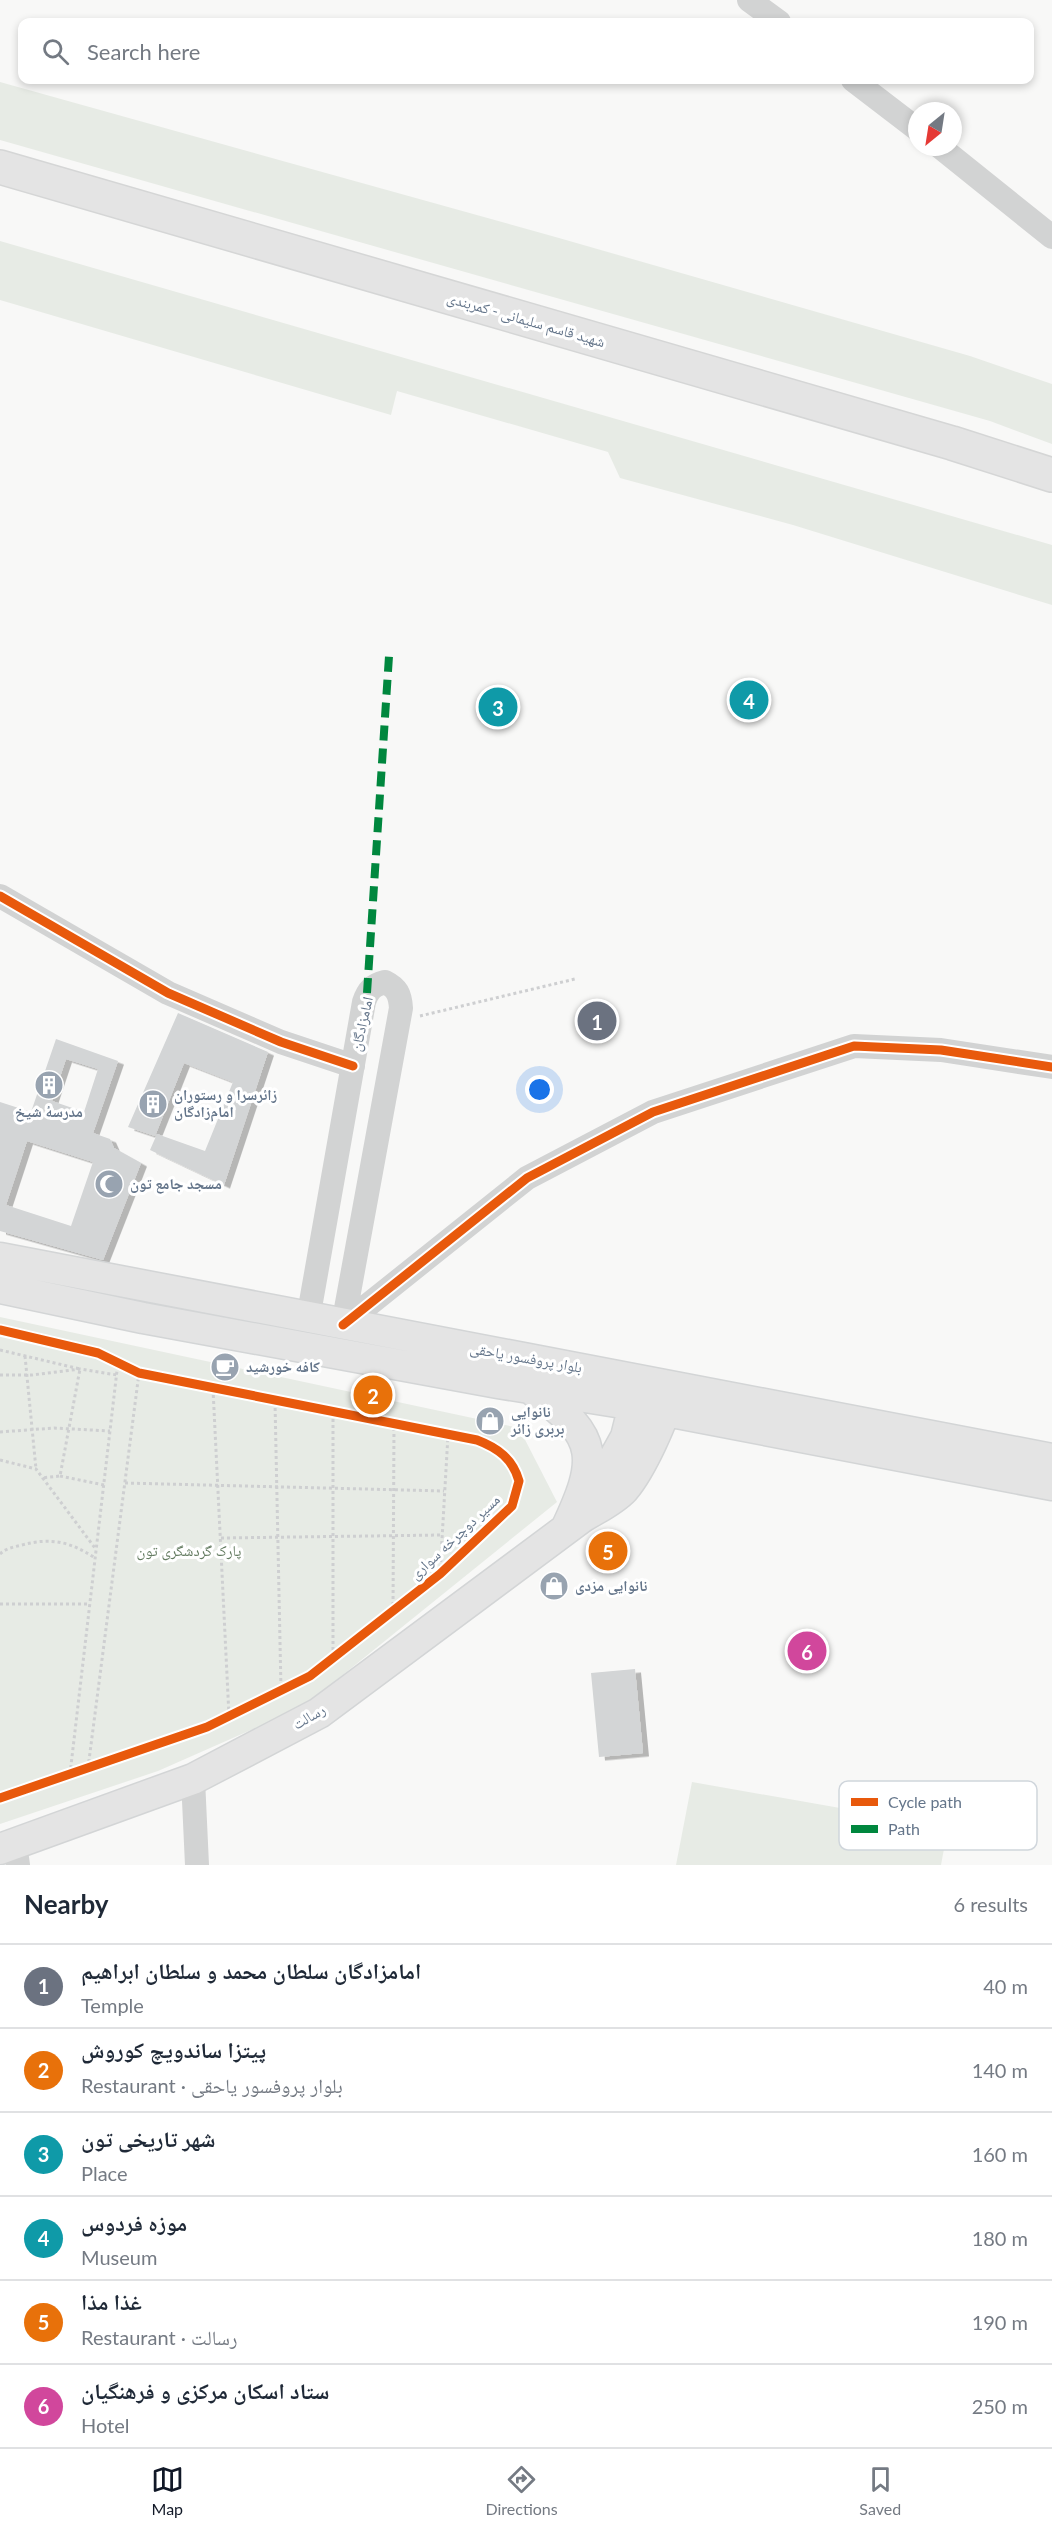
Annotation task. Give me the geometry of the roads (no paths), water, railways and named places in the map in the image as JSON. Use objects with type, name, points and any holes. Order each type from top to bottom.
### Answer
[{"type":"highway","name":"شهید قاسم سلیمانی - کمربندی","points":[[0,167],[929,436],[1052,475]]},
{"type":"main road","name":"بلوار پروفسور یاحقی","points":[[0,1258],[308,1319],[502,1354],[651,1405],[722,1423],[1052,1485]]},
{"type":"main road","name":"بلوار پروفسور یاحقی","points":[[0,1288],[143,1318],[498,1383],[1052,1458]]},
{"type":"main road","points":[[502,1354],[498,1383],[535,1392],[562,1410],[584,1436],[590,1456],[585,1488],[573,1523]]},
{"type":"main road","name":"رسالت","points":[[11,1852],[193,1779],[319,1713],[573,1523],[623,1489],[651,1405]]},
{"type":"main road","name":"رسالت","points":[[573,1523],[651,1405]]},
{"type":"main road","points":[[623,1489],[665,1438],[691,1426],[722,1423]]},
{"type":"street","points":[[749,0],[774,18]]},
{"type":"street","points":[[858,84],[908,122]]},
{"type":"street","points":[[951,156],[1052,237]]},
{"type":"street","points":[[0,896],[168,993],[281,1042],[353,1066]]},
{"type":"street","name":"امامزادگان","points":[[308,1319],[367,993],[375,985],[385,982],[395,987],[400,996],[399,1020],[343,1325]]},
{"type":"street","points":[[343,1325],[527,1178],[653,1112],[854,1046],[941,1050],[1052,1067]]},
{"type":"street","points":[[193,1779],[196,1865]]},
{"type":"place","name":"موزه فردوس","points":[[749,700]]},
{"type":"place","name":"شهر تاریخی تون","points":[[498,707]]},
{"type":"place","name":"امامزادگان سلطان محمد و سلطان ابراهیم","points":[[597,1021]]},
{"type":"place","name":"مدرسهٔ شیخ","points":[[49,1085]]},
{"type":"place","name":"زائرسرا و رستوران امام‌زادگان","points":[[153,1104]]},
{"type":"place","name":"مسجد جامع تون","points":[[109,1184]]},
{"type":"place","name":"کافه خورشید","points":[[225,1367]]},
{"type":"place","name":"پيتزا ساندویچ کوروش","points":[[373,1395]]},
{"type":"place","name":"نانوایی بربری زائر","points":[[490,1421]]},
{"type":"place","name":"غذا مذا","points":[[608,1551]]},
{"type":"place","name":"نانوایی مزدی","points":[[554,1586]]},
{"type":"place","name":"ستاد اسکان مرکزی و فرهنگیان","points":[[807,1651]]},
{"type":"park label","name":"پارک گردشگری تون","points":[[189,1551]]}]
